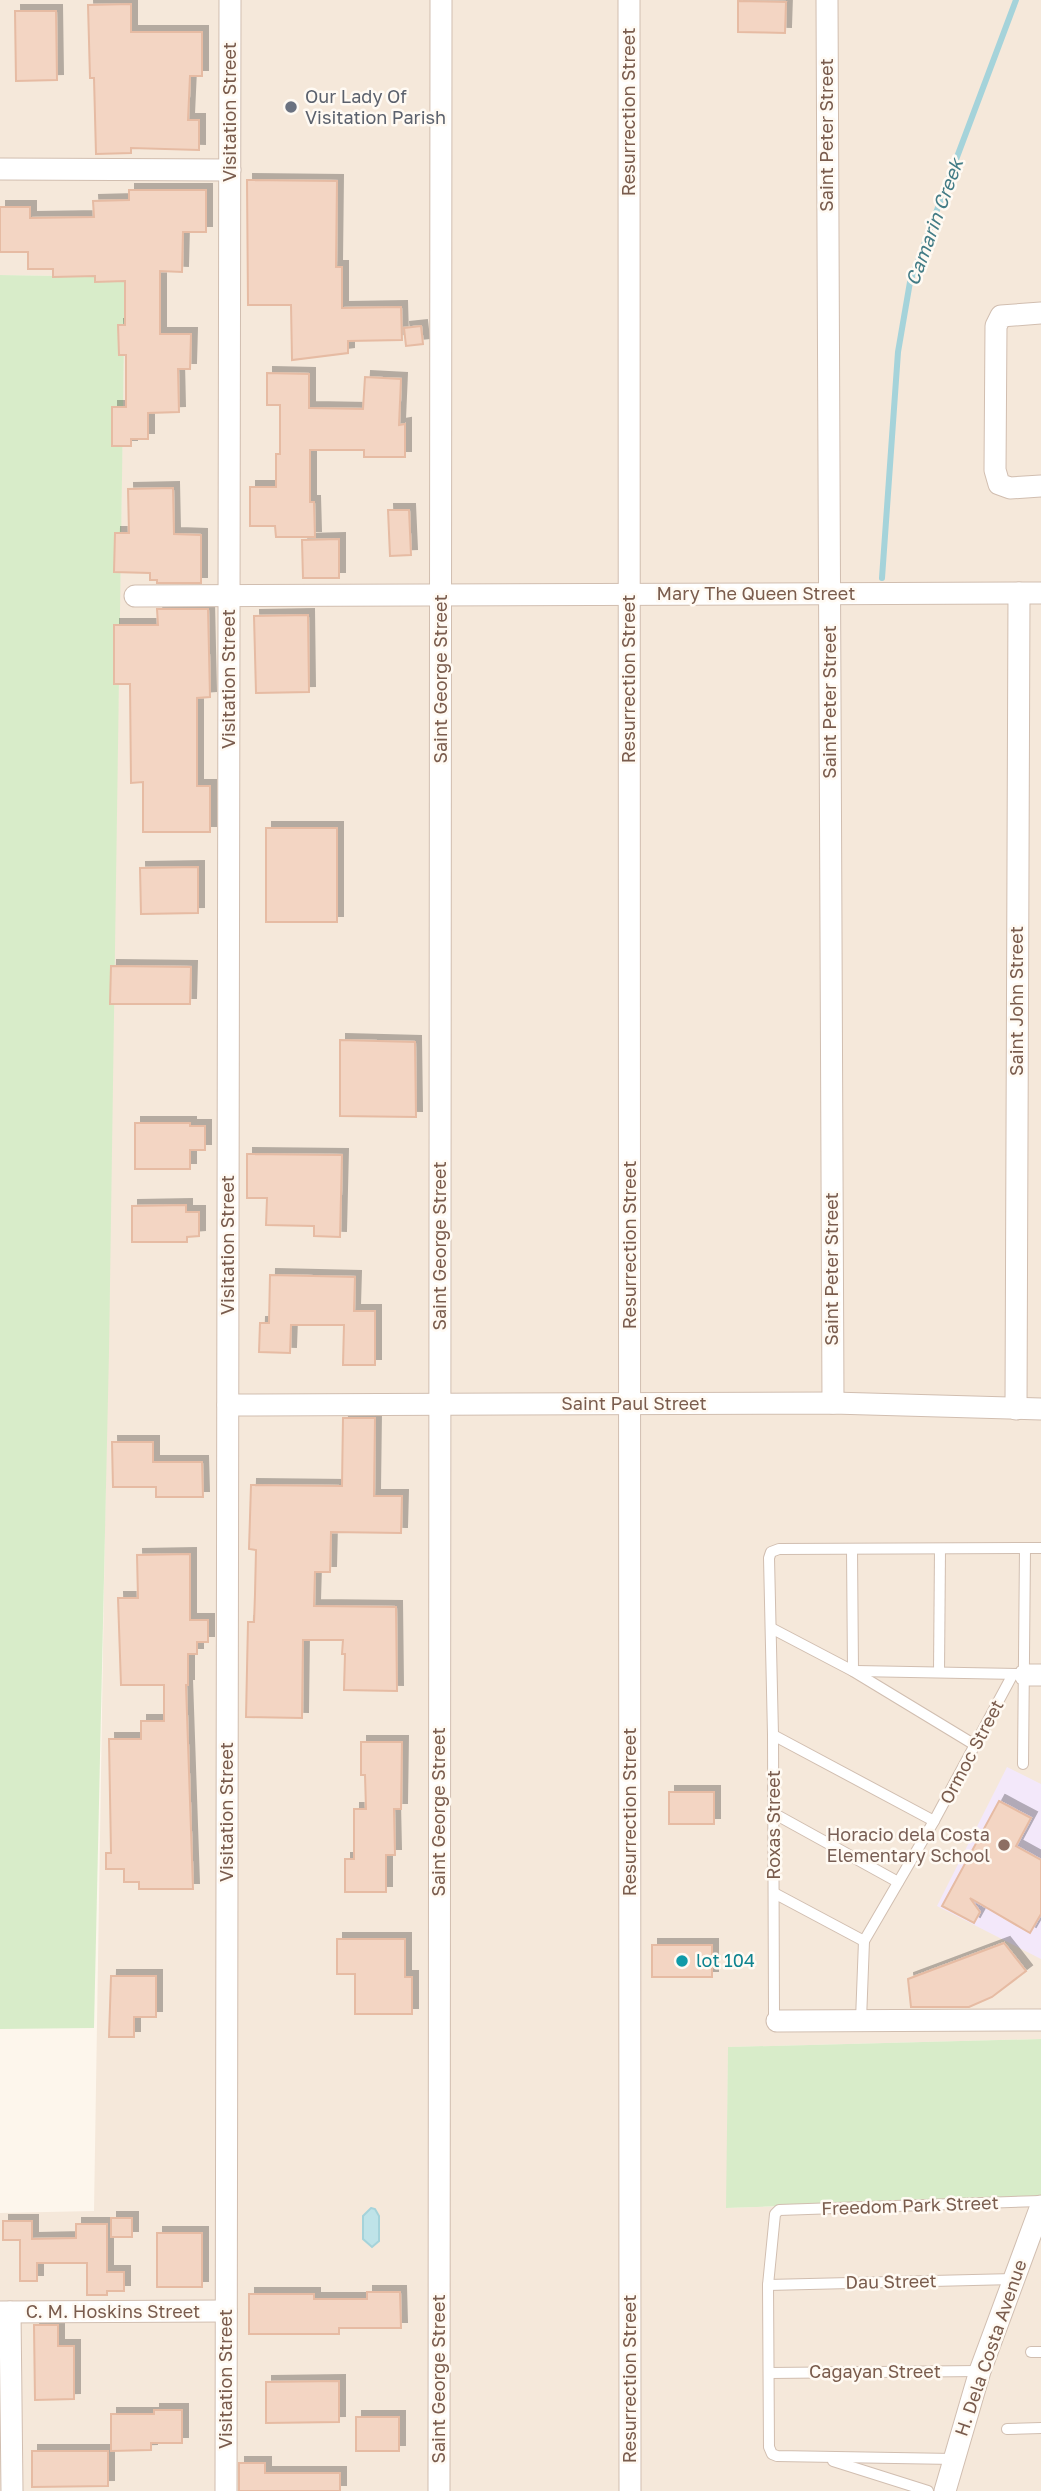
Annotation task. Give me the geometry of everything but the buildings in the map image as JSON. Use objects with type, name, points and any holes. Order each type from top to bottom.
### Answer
[{"type":"street","name":"Visitation Street","points":[[226,2491],[230,0]]},
{"type":"street","name":"Saint George Street","points":[[439,2491],[441,0]]},
{"type":"street","name":"Resurrection Street","points":[[628,0],[630,2491]]},
{"type":"street","name":"Saint Peter Street","points":[[827,0],[833,1404]]},
{"type":"street","points":[[0,169],[229,170]]},
{"type":"street","points":[[1041,313],[1001,316],[996,326],[995,470],[999,484],[1010,488],[1041,486]]},
{"type":"street","name":"Saint John Street","points":[[1016,1409],[1018,593]]},
{"type":"street","name":"Mary The Queen Street","points":[[135,596],[1041,593]]},
{"type":"street","name":"Saint Paul Street","points":[[228,1405],[833,1404],[1041,1409]]},
{"type":"street","points":[[777,2021],[1041,2020]]},
{"type":"street","name":"H. Dela Costa Avenue","points":[[945,2491],[980,2371],[1041,2204]]},
{"type":"street","name":"C. M. Hoskins Street","points":[[5,2312],[226,2311]]},
{"type":"street","points":[[5,2312],[12,2491]]},
{"type":"lane","points":[[1023,1764],[1026,1675],[1025,1548]]},
{"type":"lane","points":[[853,1671],[852,1549],[1041,1548]]},
{"type":"lane","name":"Roxas Street","points":[[777,2021],[774,2014],[774,1735],[769,1558],[771,1552],[779,1549],[852,1549]]},
{"type":"lane","points":[[939,1672],[940,1549]]},
{"type":"lane","points":[[771,1628],[853,1671],[975,1745]]},
{"type":"lane","points":[[853,1671],[1026,1675]]},
{"type":"lane","name":"Ormoc Street","points":[[861,2020],[864,1941],[975,1745],[1026,1675]]},
{"type":"lane","points":[[774,1735],[934,1821]]},
{"type":"lane","points":[[774,1813],[898,1882]]},
{"type":"lane","points":[[774,1893],[864,1941]]},
{"type":"lane","name":"Freedom Park Street","points":[[768,2285],[773,2221],[779,2210],[1041,2204]]},
{"type":"lane","name":"Dau Street","points":[[768,2285],[1014,2279]]},
{"type":"lane","points":[[768,2285],[769,2446],[772,2454],[954,2459]]},
{"type":"lane","name":"Cagayan Street","points":[[769,2373],[980,2371]]},
{"type":"lane","points":[[1007,2429],[1041,2428]]},
{"type":"lane","points":[[821,2457],[928,2491]]},
{"type":"shaded area","points":[[0,0],[1041,0],[1041,2039],[728,2047],[727,2208],[1041,2198],[1041,2491],[0,2491],[0,2213],[94,2211],[125,277],[0,275]]},
{"type":"shaded area","name":"Horacio dela Costa Elementary School","points":[[1007,1767],[1041,1784],[1041,1959],[937,1906]]},
{"type":"green space","points":[[0,275],[125,277],[109,1352],[94,2028],[0,2029]]},
{"type":"green space","points":[[1041,2039],[1041,2198],[726,2208],[728,2047]]},
{"type":"water","points":[[371,2208],[375,2209],[379,2216],[379,2241],[372,2247],[363,2239],[363,2216]]},
{"type":"waterway","name":"Camarin Creek","points":[[882,578],[898,352],[910,282],[1016,0]]},
{"type":"place","name":"Our Lady Of Visitation Parish","points":[[291,107]]},
{"type":"place","name":"Horacio dela Costa Elementary School","points":[[1004,1845]]},
{"type":"place","name":"lot 104","points":[[682,1961]]}]
